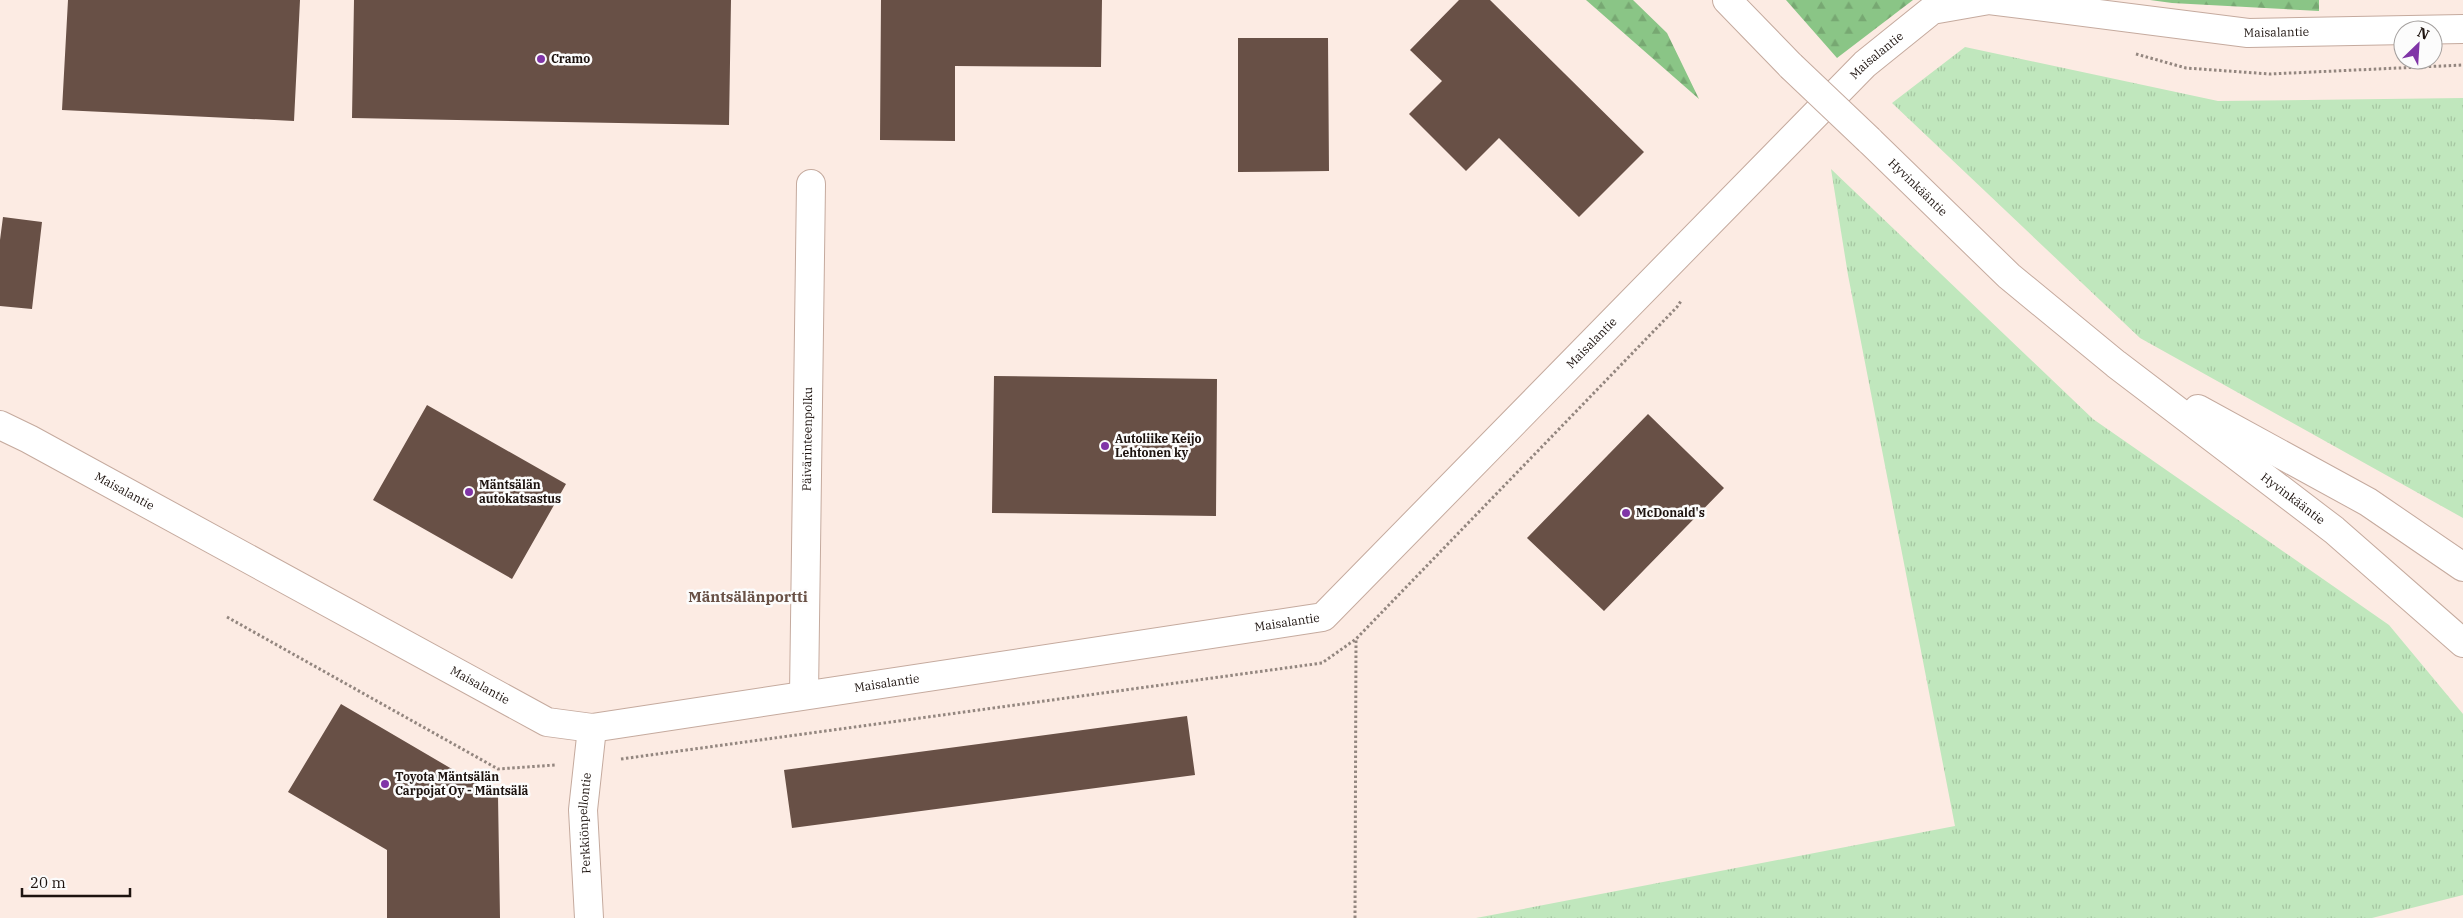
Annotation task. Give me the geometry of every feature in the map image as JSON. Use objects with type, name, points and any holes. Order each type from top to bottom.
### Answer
[{"type":"main road","name":"Hyvinkääntie","points":[[1727,0],[1791,66],[2009,276],[2116,364],[2334,530],[2463,643]]},
{"type":"main road","name":"Maisalantie","points":[[0,425],[29,439],[547,722],[592,728],[1323,617],[1865,64],[1932,10],[1989,0],[2056,4],[2248,33],[2463,29]]},
{"type":"main road","name":"Päivärinteenpolku","points":[[804,695],[811,184]]},
{"type":"main road","name":"Hyvinkääntie","points":[[2116,364],[2368,502],[2463,567]]},
{"type":"main road","name":"Perkkiönpellontie","points":[[589,918],[583,810],[592,728]]},
{"type":"path","points":[[227,617],[498,769],[648,757],[1322,663],[1356,639],[1670,314],[1681,299]]},
{"type":"path","points":[[1355,918],[1356,639]]},
{"type":"green space","points":[[1586,0],[1633,0],[1667,33],[1699,99]]},
{"type":"green space","points":[[1786,0],[1913,0],[1837,58]]},
{"type":"green space","points":[[2150,0],[2319,0],[2319,11],[2172,3]]},
{"type":"green space","points":[[1965,47],[2218,101],[2463,98],[2463,518],[2140,338],[1892,103]]},
{"type":"green space","points":[[1831,169],[2093,419],[2389,625],[2463,714],[2463,895],[2372,918],[1476,918],[1955,826],[1848,275]]},
{"type":"building","points":[[68,0],[300,0],[294,121],[62,110]]},
{"type":"building","name":"Cramo","points":[[354,0],[731,0],[729,125],[352,118]]},
{"type":"building","points":[[881,0],[1102,0],[1101,67],[955,66],[955,141],[880,140]]},
{"type":"building","points":[[1459,0],[1490,0],[1644,152],[1579,217],[1499,138],[1466,171],[1409,114],[1442,81],[1410,50]]},
{"type":"building","points":[[1238,38],[1328,38],[1329,171],[1238,172]]},
{"type":"building","points":[[3,217],[42,222],[32,309],[0,306],[0,240]]},
{"type":"building","name":"Autoliike Keijo Lehtonen ky","points":[[994,376],[1217,379],[1216,516],[992,513]]},
{"type":"building","name":"Mäntsälän autokatsastus","points":[[427,405],[566,484],[512,579],[373,500]]},
{"type":"building","name":"McDonald's","points":[[1648,414],[1724,488],[1604,611],[1527,538]]},
{"type":"building","points":[[341,704],[498,796],[500,918],[387,918],[387,850],[288,792]]},
{"type":"building","points":[[1187,716],[1195,775],[792,828],[784,770]]},
{"type":"place","name":"Cramo","points":[[541,59]]},
{"type":"place","name":"Autoliike Keijo Lehtonen ky","points":[[1105,446]]},
{"type":"place","name":"Mäntsälän autokatsastus","points":[[469,492]]},
{"type":"place","name":"McDonald's","points":[[1626,513]]},
{"type":"place","name":"Toyota Mäntsälän Carpojat Oy - Mäntsälä","points":[[385,784]]},
{"type":"district","name":"Mäntsälänportti","points":[[748,597]]}]
